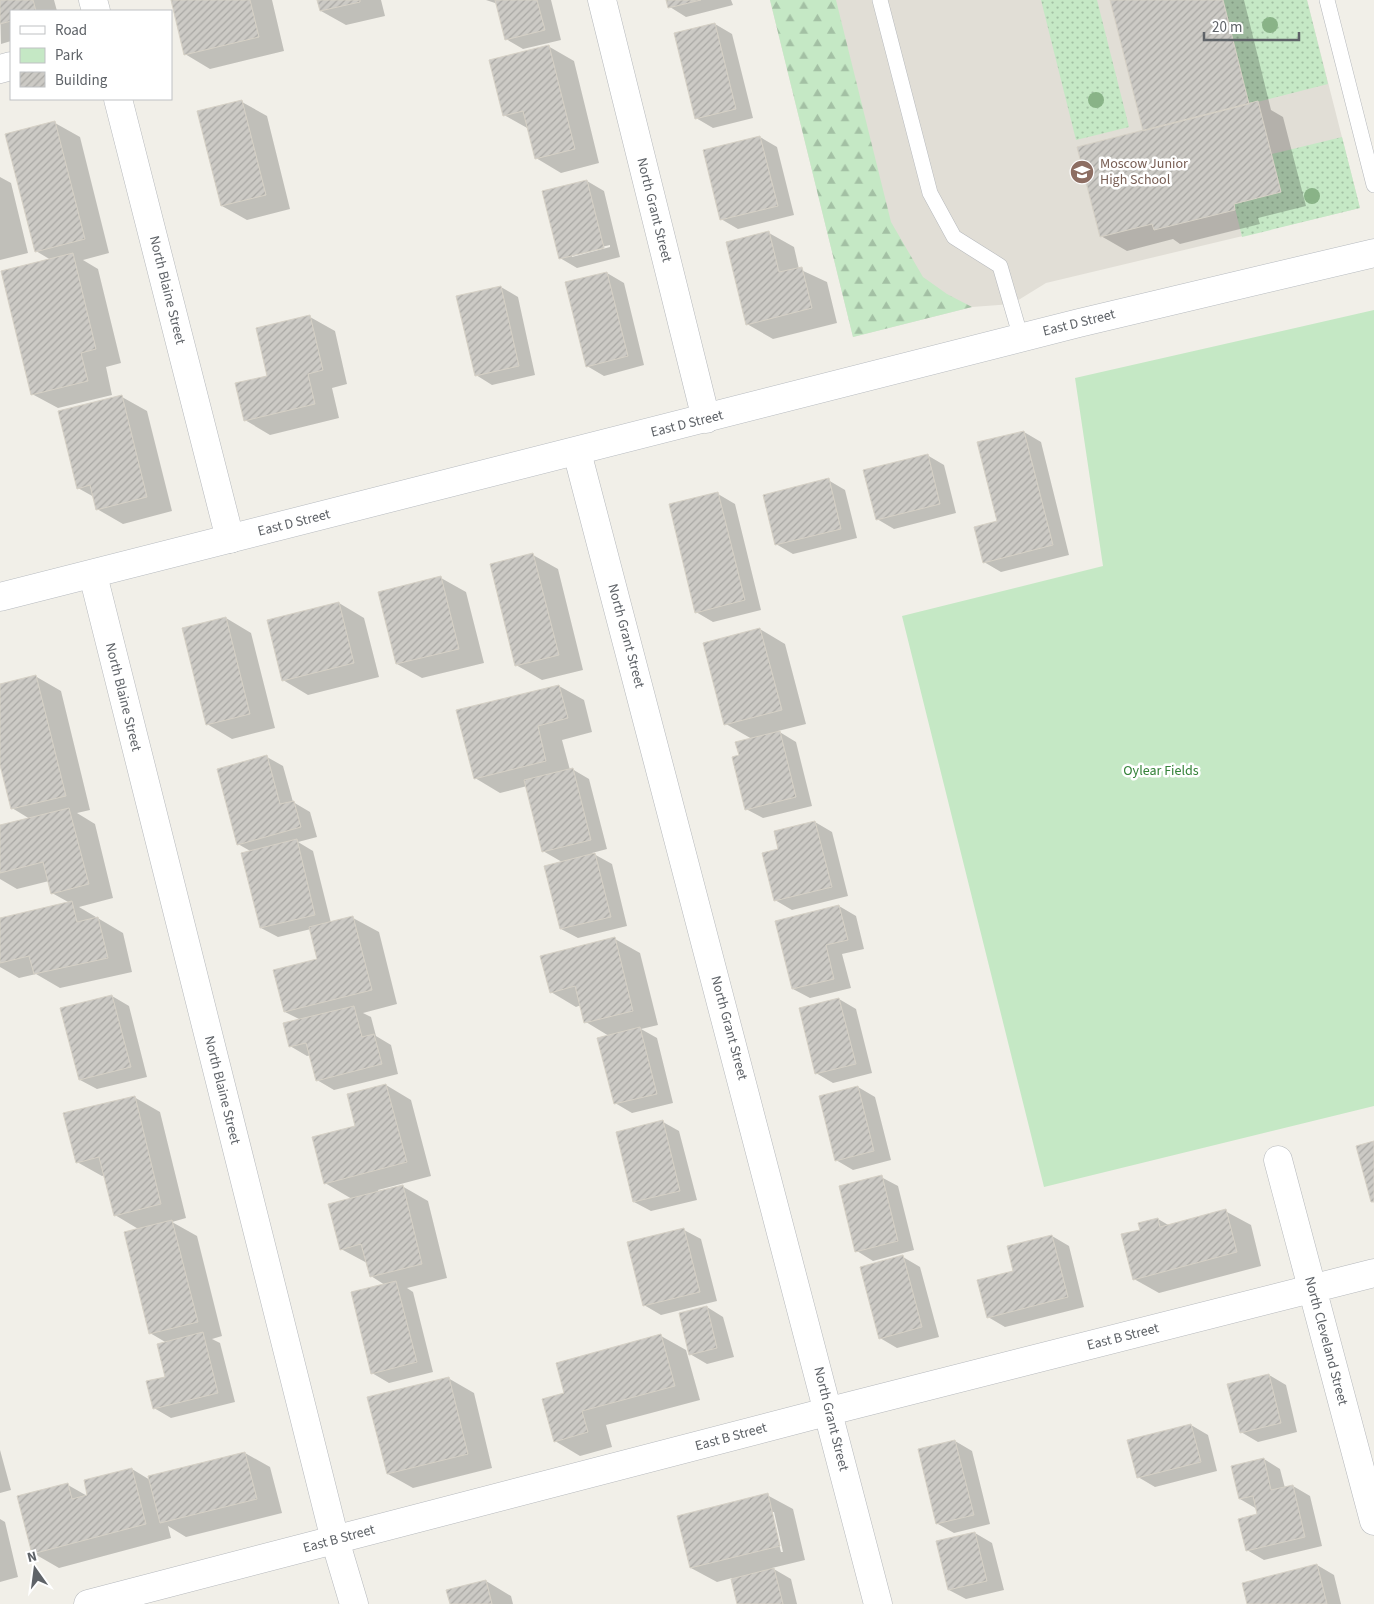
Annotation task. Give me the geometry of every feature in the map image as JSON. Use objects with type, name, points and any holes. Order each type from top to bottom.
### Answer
[{"type":"street","name":"North Grant Street","points":[[602,0],[706,419]]},
{"type":"street","name":"North Blaine Street","points":[[118,100],[230,539]]},
{"type":"street","name":"East D Street","points":[[0,597],[93,575],[1021,338],[1374,253]]},
{"type":"street","name":"North Grant Street","points":[[577,452],[830,1411],[878,1604]]},
{"type":"street","name":"North Blaine Street","points":[[93,575],[335,1540],[354,1604]]},
{"type":"street","name":"North Cleveland Street","points":[[1278,1160],[1374,1521]]},
{"type":"street","name":"East B Street","points":[[88,1604],[830,1411],[1374,1273]]},
{"type":"lane","points":[[880,0],[930,193],[954,237],[1000,266],[1021,338]]},
{"type":"lane","points":[[1327,0],[1374,185]]},
{"type":"shaded area","name":"Moscow Junior High School","points":[[770,0],[1307,0],[1360,208],[1046,283],[1012,304],[972,307],[853,337]]},
{"type":"green space","points":[[770,0],[836,0],[891,222],[923,277],[947,294],[972,307],[853,337]]},
{"type":"green space","points":[[1041,0],[1097,0],[1129,127],[1076,140]]},
{"type":"green space","points":[[1223,0],[1307,0],[1328,84],[1249,104]]},
{"type":"green space","points":[[1342,137],[1360,208],[1242,237],[1234,204],[1281,192],[1272,154]]},
{"type":"green space","name":"Oylear Fields","points":[[1374,310],[1374,1106],[1044,1187],[902,616],[1103,566],[1075,378]]},
{"type":"building","points":[[0,0],[33,0],[36,10],[10,10],[10,21],[0,24]]},
{"type":"building","points":[[171,0],[250,0],[259,37],[184,55]]},
{"type":"building","points":[[317,0],[360,0],[360,2],[320,11]]},
{"type":"building","points":[[495,0],[537,0],[545,30],[505,40]]},
{"type":"building","points":[[666,0],[701,0],[668,8]]},
{"type":"building","points":[[1110,0],[1223,0],[1249,104],[1143,131]]},
{"type":"building","points":[[715,23],[736,109],[695,119],[674,33]]},
{"type":"building","points":[[549,45],[575,149],[535,159],[523,111],[503,116],[489,60]]},
{"type":"building","points":[[242,100],[266,195],[221,206],[197,111]]},
{"type":"building","points":[[1258,101],[1281,192],[1234,204],[1235,210],[1154,230],[1152,224],[1100,237],[1077,147]]},
{"type":"building","points":[[55,121],[85,239],[35,252],[5,134]]},
{"type":"building","points":[[760,136],[778,206],[720,220],[703,150]]},
{"type":"building","points":[[587,180],[604,248],[559,259],[542,191]]},
{"type":"building","points":[[769,231],[779,272],[802,267],[812,308],[746,325],[726,242]]},
{"type":"building","points":[[73,253],[96,349],[81,353],[88,381],[31,395],[1,271]]},
{"type":"building","points":[[607,272],[628,356],[586,367],[565,282]]},
{"type":"building","points":[[501,286],[519,366],[475,376],[456,296]]},
{"type":"building","points":[[310,315],[323,370],[308,374],[315,404],[244,421],[235,383],[267,376],[256,328]]},
{"type":"building","points":[[122,395],[147,497],[96,510],[90,485],[77,489],[58,411]]},
{"type":"building","points":[[1024,431],[1053,545],[983,563],[974,527],[997,521],[977,442]]},
{"type":"building","points":[[928,454],[940,504],[876,520],[863,470]]},
{"type":"building","points":[[829,478],[841,529],[775,545],[763,495]]},
{"type":"building","points":[[718,492],[745,600],[695,613],[669,504]]},
{"type":"building","points":[[533,553],[559,655],[515,666],[490,564]]},
{"type":"building","points":[[441,576],[459,649],[396,664],[378,592]]},
{"type":"building","points":[[339,602],[354,663],[282,681],[267,620]]},
{"type":"building","points":[[226,617],[250,714],[206,725],[182,628]]},
{"type":"building","points":[[760,628],[782,710],[724,725],[703,643]]},
{"type":"building","points":[[36,675],[66,796],[11,809],[0,765],[0,684]]},
{"type":"building","points":[[559,685],[568,718],[538,726],[546,761],[474,779],[456,710]]},
{"type":"building","points":[[780,731],[796,797],[745,810],[732,757],[739,755],[735,742]]},
{"type":"building","points":[[267,755],[280,804],[294,801],[301,827],[237,845],[217,769]]},
{"type":"building","points":[[573,768],[591,840],[542,852],[524,780]]},
{"type":"building","points":[[69,808],[89,884],[51,894],[43,862],[0,873],[0,825]]},
{"type":"building","points":[[815,821],[832,887],[774,901],[762,853],[778,849],[774,831]]},
{"type":"building","points":[[297,839],[315,915],[260,928],[241,853]]},
{"type":"building","points":[[595,853],[611,917],[560,929],[544,866]]},
{"type":"building","points":[[72,901],[77,922],[98,917],[108,958],[34,974],[29,956],[0,963],[0,918]]},
{"type":"building","points":[[839,905],[848,940],[826,945],[834,979],[792,989],[775,921]]},
{"type":"building","points":[[353,916],[372,990],[284,1012],[273,970],[317,959],[309,927]]},
{"type":"building","points":[[615,937],[633,1011],[584,1023],[575,986],[550,993],[540,956]]},
{"type":"building","points":[[112,995],[131,1067],[79,1080],[60,1008]]},
{"type":"building","points":[[839,998],[856,1064],[815,1074],[799,1008]]},
{"type":"building","points":[[354,1006],[362,1037],[374,1034],[382,1064],[316,1081],[306,1043],[289,1047],[283,1023]]},
{"type":"building","points":[[640,1027],[657,1094],[614,1104],[597,1038]]},
{"type":"building","points":[[386,1084],[407,1162],[324,1184],[312,1137],[355,1126],[347,1094]]},
{"type":"building","points":[[858,1086],[874,1151],[835,1161],[819,1096]]},
{"type":"building","points":[[135,1096],[161,1204],[114,1216],[99,1157],[76,1163],[63,1113]]},
{"type":"building","points":[[663,1120],[680,1191],[633,1202],[616,1132]]},
{"type":"building","points":[[1374,1141],[1374,1202],[1371,1202],[1356,1146]]},
{"type":"building","points":[[882,1175],[898,1241],[855,1252],[839,1186]]},
{"type":"building","points":[[403,1185],[422,1264],[370,1277],[361,1244],[340,1250],[328,1204]]},
{"type":"building","points":[[1226,1209],[1237,1252],[1133,1280],[1121,1234],[1140,1230],[1138,1223],[1158,1218],[1160,1227]]},
{"type":"building","points":[[172,1220],[198,1322],[149,1334],[124,1232]]},
{"type":"building","points":[[684,1228],[700,1292],[643,1306],[627,1242]]},
{"type":"building","points":[[1052,1235],[1068,1297],[987,1318],[977,1280],[1013,1271],[1007,1246]]},
{"type":"building","points":[[903,1255],[922,1327],[879,1339],[860,1267]]},
{"type":"building","points":[[396,1281],[417,1362],[371,1374],[351,1292]]},
{"type":"building","points":[[707,1306],[717,1348],[689,1355],[679,1313]]},
{"type":"building","points":[[203,1332],[218,1393],[153,1409],[146,1381],[165,1377],[157,1344]]},
{"type":"building","points":[[661,1334],[675,1386],[582,1411],[588,1432],[554,1442],[542,1399],[564,1393],[556,1363]]},
{"type":"building","points":[[1269,1374],[1281,1423],[1240,1433],[1227,1384]]},
{"type":"building","points":[[449,1377],[468,1454],[387,1474],[367,1397]]},
{"type":"building","points":[[1191,1424],[1201,1462],[1137,1478],[1127,1440]]},
{"type":"building","points":[[955,1440],[974,1515],[936,1524],[918,1449]]},
{"type":"building","points":[[245,1452],[257,1499],[160,1523],[148,1476]]},
{"type":"building","points":[[1264,1458],[1271,1490],[1293,1485],[1305,1537],[1246,1551],[1238,1519],[1257,1514],[1253,1496],[1239,1499],[1231,1466]]},
{"type":"building","points":[[132,1468],[146,1524],[32,1554],[17,1496],[68,1483],[72,1499],[87,1495],[84,1480]]},
{"type":"building","points":[[768,1493],[780,1546],[690,1568],[677,1516]]},
{"type":"building","points":[[975,1532],[987,1581],[948,1590],[936,1541]]},
{"type":"building","points":[[1317,1564],[1327,1604],[1247,1604],[1242,1583]]},
{"type":"building","points":[[774,1568],[783,1604],[737,1604],[731,1579]]},
{"type":"building","points":[[486,1580],[492,1604],[450,1604],[446,1590]]},
{"type":"place","name":"Moscow Junior High School","points":[[1082,172]]}]
